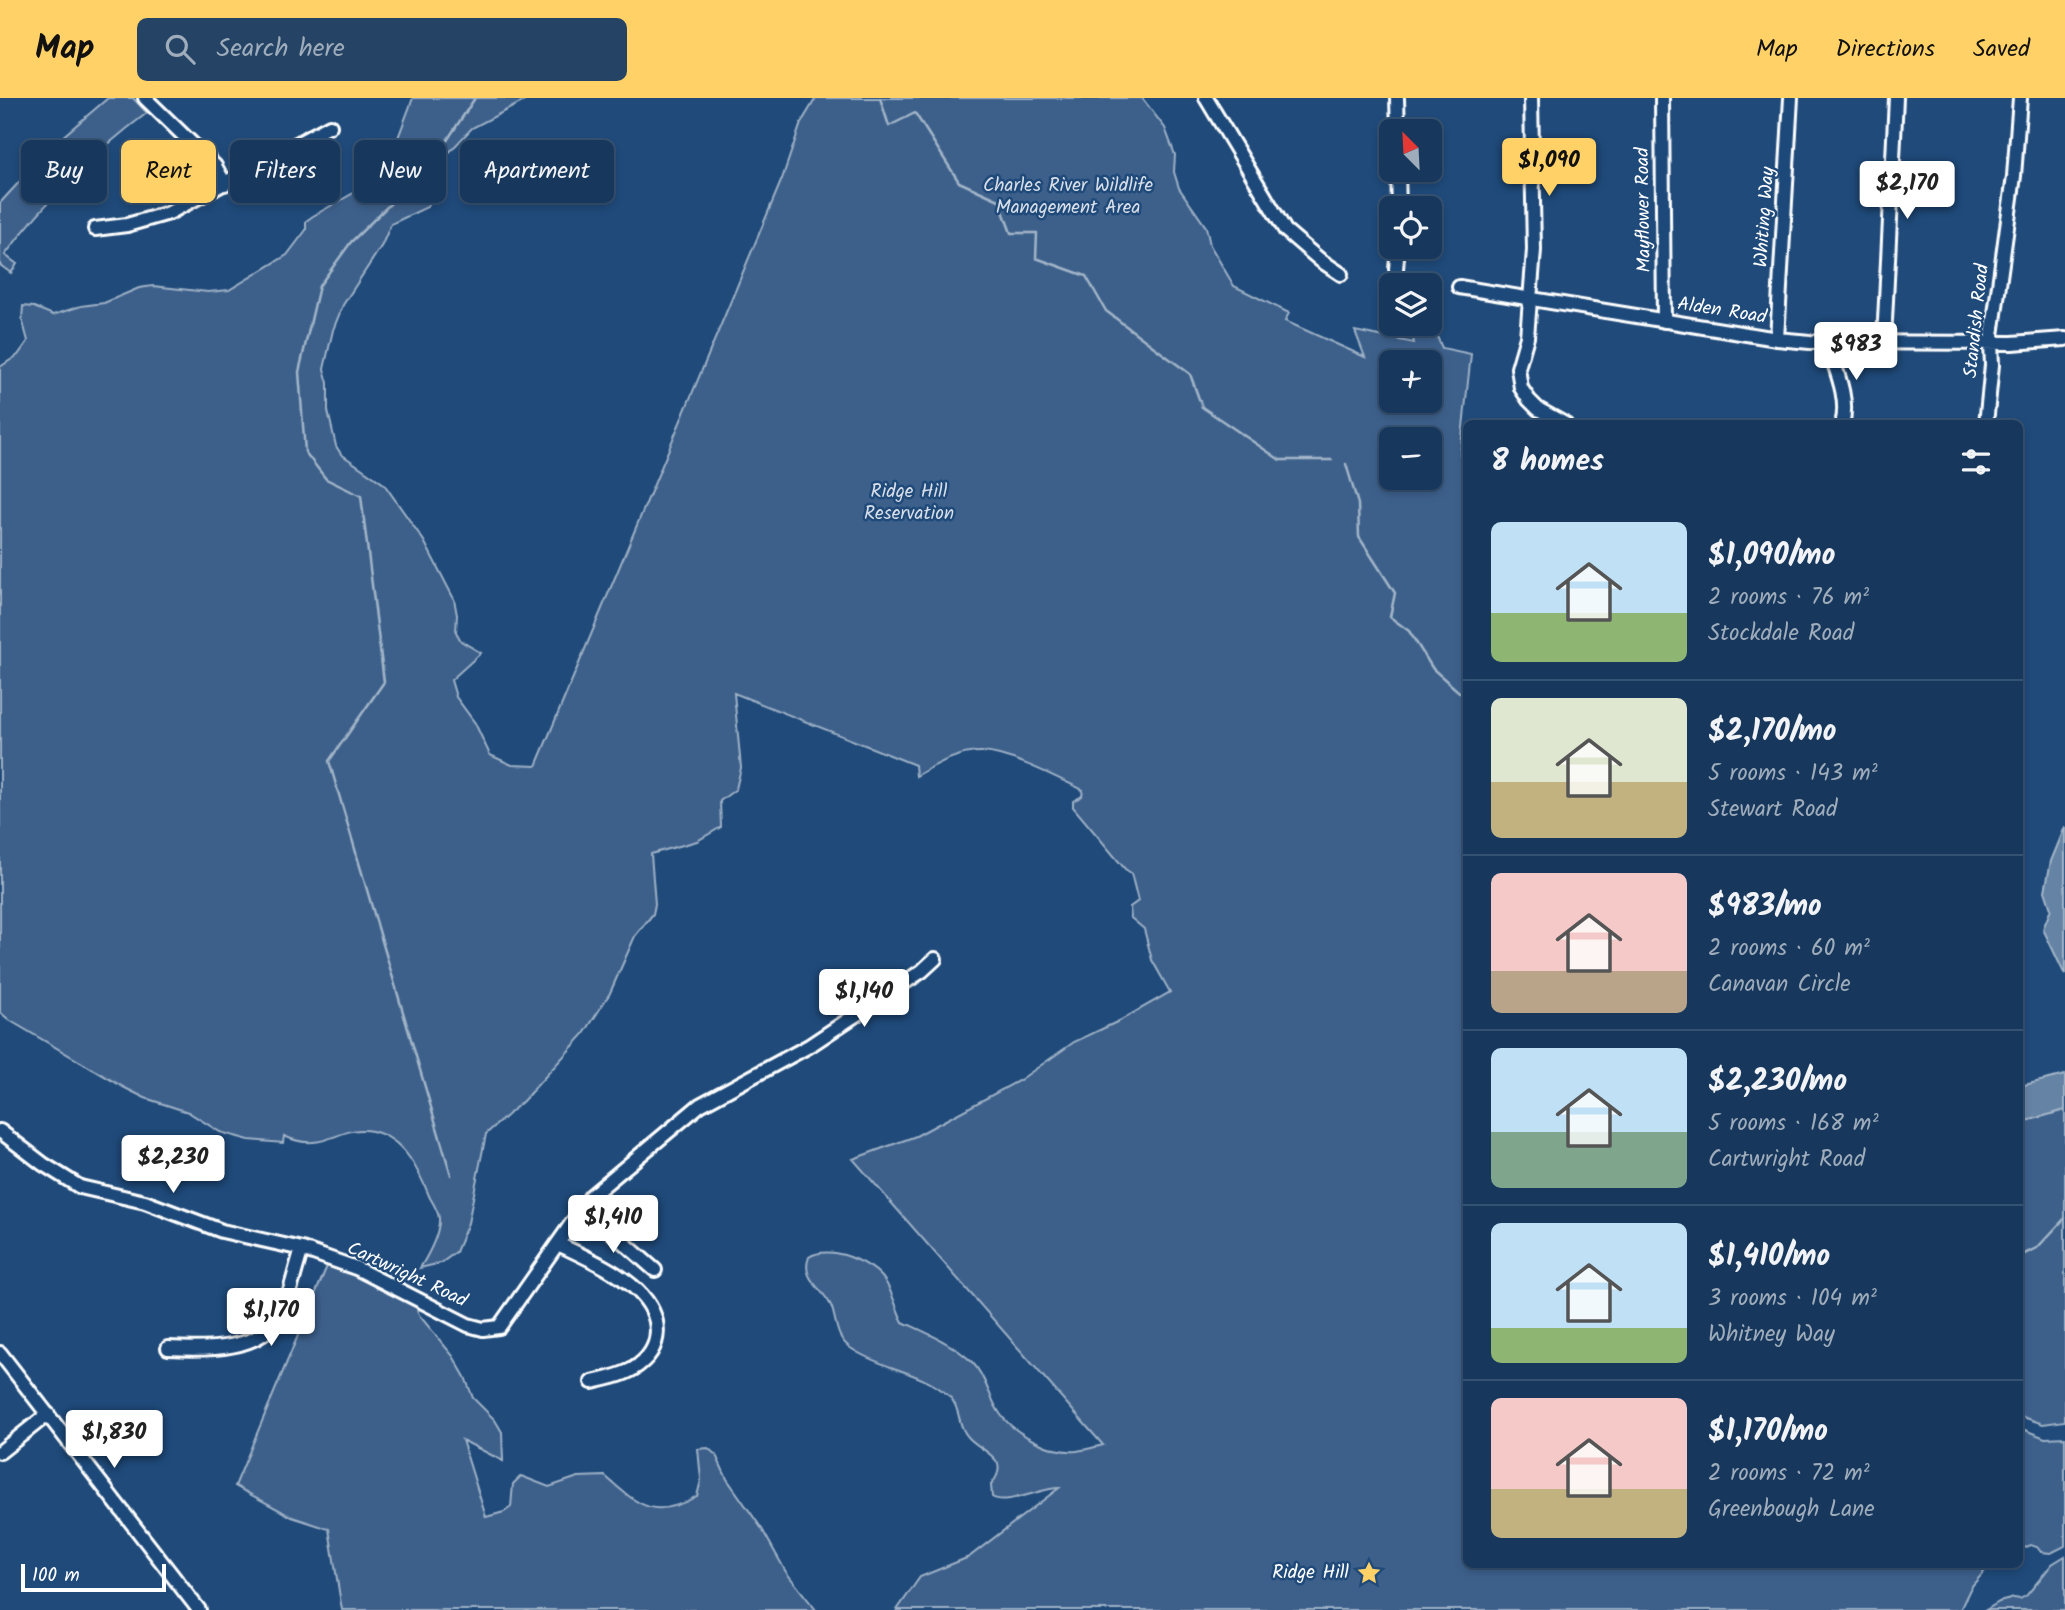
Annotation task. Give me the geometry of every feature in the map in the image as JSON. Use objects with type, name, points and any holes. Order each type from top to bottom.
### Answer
[{"type":"street","points":[[145,98],[215,166],[225,184]]},
{"type":"street","points":[[1206,98],[1285,230],[1341,274]]},
{"type":"street","points":[[1397,98],[1398,119]]},
{"type":"street","points":[[1531,98],[1534,250],[1527,337],[1518,368],[1521,388],[1538,409],[1559,420]]},
{"type":"street","name":"Mayflower Road","points":[[1662,98],[1664,321]]},
{"type":"street","name":"Whiting Way","points":[[1777,339],[1791,98]]},
{"type":"street","points":[[1884,341],[1896,98]]},
{"type":"street","name":"Standish Road","points":[[1986,420],[1992,365],[1991,343],[2012,188],[2020,98]]},
{"type":"street","points":[[95,229],[127,225],[161,216],[330,126]]},
{"type":"street","points":[[1396,269],[1397,259]]},
{"type":"street","name":"Alden Road","points":[[1459,287],[1777,339],[1991,343],[2065,339]]},
{"type":"street","points":[[1827,342],[1843,396],[1843,420]]},
{"type":"street","name":"Cartwright Road","points":[[0,1131],[43,1164],[80,1187],[145,1202],[222,1231],[302,1249],[381,1279],[468,1325],[483,1329],[499,1327],[592,1196],[700,1105],[809,1046],[922,971],[935,959]]},
{"type":"street","points":[[583,1208],[654,1270]]},
{"type":"street","points":[[558,1244],[595,1261],[637,1290],[658,1322],[650,1356],[619,1376],[592,1382]]},
{"type":"street","points":[[168,1348],[206,1349],[242,1342],[260,1335],[282,1312],[302,1249]]},
{"type":"street","points":[[0,1353],[199,1610]]},
{"type":"street","points":[[0,1452],[48,1414]]},
{"type":"green space","points":[[108,98],[133,98],[147,113],[107,145],[107,140],[59,140]]},
{"type":"green space","points":[[413,98],[530,98],[472,128],[446,156],[446,140],[397,140]]},
{"type":"green space","points":[[816,98],[1142,98],[1165,128],[1175,155],[1174,172],[1179,188],[1206,227],[1210,245],[1234,286],[1289,313],[1285,321],[1365,357],[1355,331],[1414,343],[1413,336],[1437,336],[1442,348],[1471,354],[1460,455],[1463,458],[1463,1568],[1987,1568],[1971,1587],[1960,1610],[897,1610],[920,1577],[969,1557],[1059,1488],[1015,1498],[992,1497],[991,1485],[999,1469],[997,1463],[965,1433],[952,1400],[925,1380],[864,1356],[843,1341],[829,1301],[810,1278],[807,1265],[809,1257],[839,1254],[871,1267],[888,1286],[903,1322],[966,1356],[982,1375],[1001,1415],[1025,1436],[1046,1446],[1067,1451],[1080,1451],[1103,1445],[853,1159],[916,1136],[1020,1080],[1074,1042],[1119,1021],[1170,992],[1152,960],[1144,929],[1131,918],[1130,907],[1138,901],[1131,873],[1073,807],[1073,801],[1082,796],[1083,790],[1006,757],[973,752],[931,767],[916,776],[915,765],[734,693],[741,768],[736,789],[720,801],[721,827],[697,841],[651,854],[655,904],[653,914],[635,936],[610,993],[584,1034],[523,1101],[486,1134],[468,1223],[456,1252],[441,1263],[420,1268],[436,1237],[438,1215],[409,1157],[402,1148],[383,1135],[360,1130],[310,1142],[284,1136],[283,1143],[249,1140],[220,1132],[188,1112],[145,1098],[125,1088],[9,1020],[0,1012],[0,367],[18,355],[28,341],[22,319],[23,306],[34,307],[53,315],[81,306],[104,303],[139,288],[153,286],[208,292],[229,290],[287,255],[306,230],[306,221],[354,193],[354,203],[430,203],[427,207],[391,224],[382,245],[343,305],[333,330],[324,369],[328,383],[328,411],[336,446],[341,454],[384,484],[424,541],[454,599],[456,632],[461,641],[481,653],[451,680],[456,697],[475,723],[490,755],[512,765],[536,766],[782,179],[801,123]]},
{"type":"green space","points":[[21,180],[21,203],[48,203],[5,255],[17,264],[11,273],[0,265],[0,203]]},
{"type":"green space","points":[[2065,1106],[2065,1421],[2043,1424],[2023,1417],[2023,1121]]},
{"type":"green space","points":[[327,1266],[376,1283],[415,1303],[419,1315],[453,1356],[473,1398],[495,1420],[502,1432],[503,1461],[462,1440],[486,1517],[511,1507],[513,1484],[521,1476],[549,1487],[578,1477],[605,1476],[627,1495],[647,1506],[669,1508],[682,1504],[697,1496],[701,1480],[698,1449],[708,1448],[716,1455],[727,1479],[762,1529],[786,1572],[816,1610],[342,1610],[329,1529],[292,1517],[235,1486]]},
{"type":"green space","points":[[2023,1429],[2045,1438],[2065,1437],[2065,1546],[2051,1553],[2041,1552],[2030,1545],[2023,1548]]},
{"type":"green space","points":[[2065,1556],[2065,1610],[1986,1610],[1999,1602],[2020,1599],[2027,1595],[2052,1564]]},
{"type":"shaded area","points":[[2065,827],[2065,975],[2043,929],[2051,909],[2045,891],[2051,861]]},
{"type":"shaded area","points":[[2065,1075],[2065,1110],[2023,1122],[2023,1085]]},
{"type":"waterway","points":[[451,1175],[329,761],[384,682],[361,496],[326,479],[305,452],[299,372],[319,286],[351,242],[392,202],[398,166],[403,161],[422,164],[444,145],[475,98]]},
{"type":"waterway","points":[[880,98],[889,126],[915,113],[959,182],[999,200],[1011,233],[1037,233],[1036,258],[1086,276],[1106,311],[1190,374],[1202,407],[1280,460],[1332,460]]},
{"type":"waterway","points":[[1346,464],[1358,504],[1359,537],[1395,593],[1390,617],[1409,631],[1433,669],[1463,695]]},
{"type":"waterway","points":[[2023,1255],[2037,1248],[2065,1218]]},
{"type":"place","name":"Ridge Hill","points":[[1369,1573]]},
{"type":"park label","name":"Charles River Wildlife Management Area","points":[[1068,197]]},
{"type":"park label","name":"Ridge Hill Reservation","points":[[909,503]]}]
